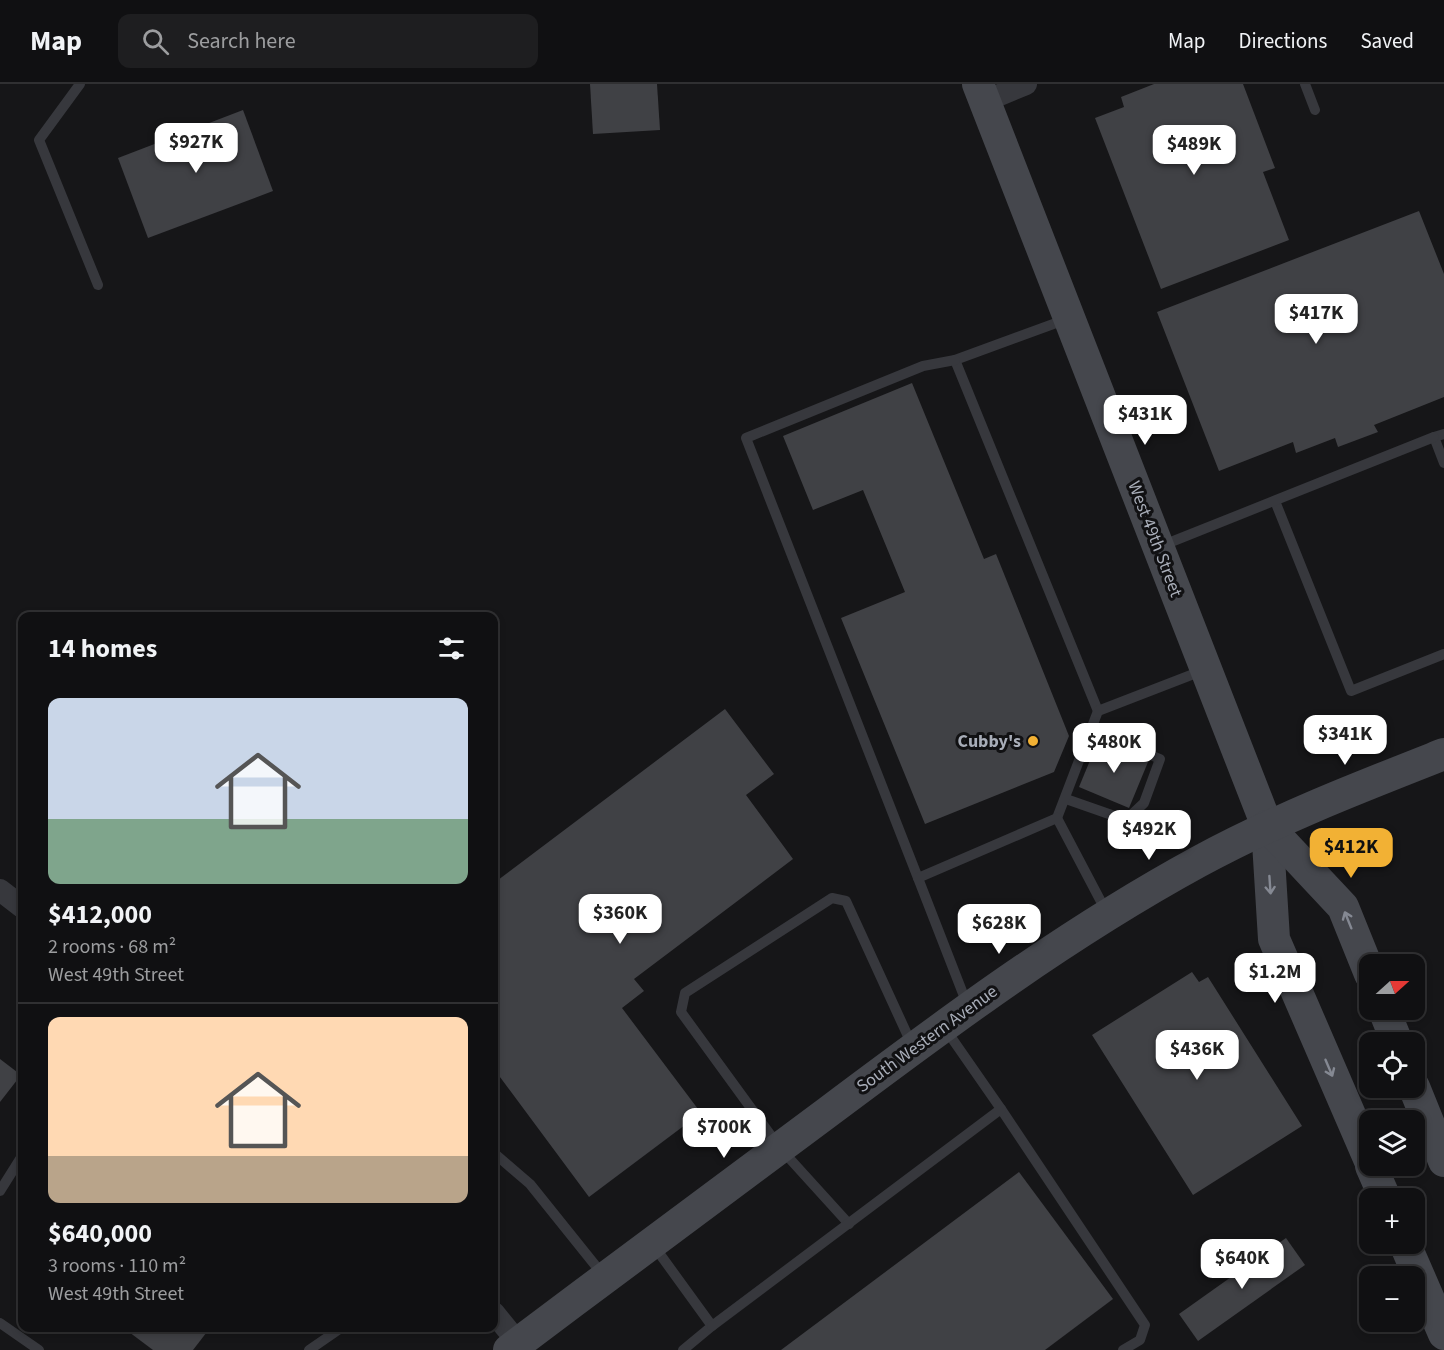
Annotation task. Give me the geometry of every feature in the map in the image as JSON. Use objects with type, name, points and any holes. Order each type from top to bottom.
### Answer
[{"type":"main road","name":"West 49th Street","points":[[981,93],[1267,826],[1274,939],[1359,1137]]},
{"type":"main road","name":"South Western Avenue","points":[[517,1348],[605,1279],[913,1048],[1059,944],[1198,862],[1267,826],[1444,754]]},
{"type":"main road","name":"West 49th Street","points":[[1267,826],[1343,907],[1362,954]]},
{"type":"main road","points":[[1418,1098],[1444,1161]]},
{"type":"main road","points":[[1409,1254],[1444,1334]]},
{"type":"street","points":[[981,93],[1026,84]]},
{"type":"street","points":[[0,890],[18,904]]},
{"type":"street","points":[[498,1319],[517,1348]]},
{"type":"lane","points":[[80,84],[39,140],[98,285]]},
{"type":"lane","points":[[1305,84],[1315,110]]},
{"type":"lane","points":[[968,1008],[746,438],[923,366],[955,360],[1068,318]]},
{"type":"lane","points":[[918,878],[1057,818],[1098,711],[955,360]]},
{"type":"lane","points":[[1158,547],[1439,436],[1444,463]]},
{"type":"lane","points":[[1275,501],[1351,691],[1444,654]]},
{"type":"lane","points":[[1098,711],[1205,669]]},
{"type":"lane","points":[[1066,799],[1126,820],[1144,803],[1160,759],[1129,750],[1091,730]]},
{"type":"lane","points":[[1102,811],[1107,799]]},
{"type":"lane","points":[[1057,818],[1108,914]]},
{"type":"lane","points":[[849,1224],[780,1148],[681,1012],[685,993],[832,897],[846,901],[913,1048]]},
{"type":"lane","points":[[943,1026],[1002,1109],[1145,1325],[1140,1340],[1124,1350]]},
{"type":"lane","points":[[683,1350],[1002,1109]]},
{"type":"lane","points":[[498,1156],[530,1184],[605,1279]]},
{"type":"lane","points":[[0,1191],[18,1162]]},
{"type":"lane","points":[[652,1244],[712,1326]]},
{"type":"lane","points":[[0,1323],[39,1350]]},
{"type":"lane","points":[[309,1350],[335,1332]]},
{"type":"building","points":[[590,84],[657,84],[660,130],[593,134]]},
{"type":"building","points":[[1154,84],[1243,84],[1275,168],[1263,172],[1289,240],[1161,289],[1095,118],[1124,107],[1121,97]]},
{"type":"building","points":[[243,110],[273,191],[148,238],[118,158]]},
{"type":"building","points":[[1419,211],[1444,274],[1444,397],[1374,425],[1378,432],[1338,447],[1335,438],[1296,453],[1293,442],[1219,471],[1157,312]]},
{"type":"building","points":[[912,383],[984,559],[996,554],[1069,736],[1054,772],[925,824],[841,618],[905,592],[863,490],[813,510],[783,436]]},
{"type":"building","points":[[725,709],[774,774],[746,795],[793,859],[634,979],[644,991],[622,1008],[701,1113],[589,1197],[498,1074],[498,880]]},
{"type":"building","points":[[1098,741],[1148,762],[1129,808],[1079,787]]},
{"type":"building","points":[[1192,972],[1199,982],[1208,977],[1302,1126],[1193,1195],[1092,1035]]},
{"type":"building","points":[[0,1059],[18,1073],[18,1079],[0,1102]]},
{"type":"building","points":[[1019,1172],[1113,1299],[1045,1350],[781,1350]]},
{"type":"building","points":[[1286,1238],[1305,1265],[1198,1341],[1179,1314]]},
{"type":"building","points":[[129,1332],[207,1332],[193,1350],[153,1350]]},
{"type":"place","name":"Cubby's","points":[[1033,741]]}]
